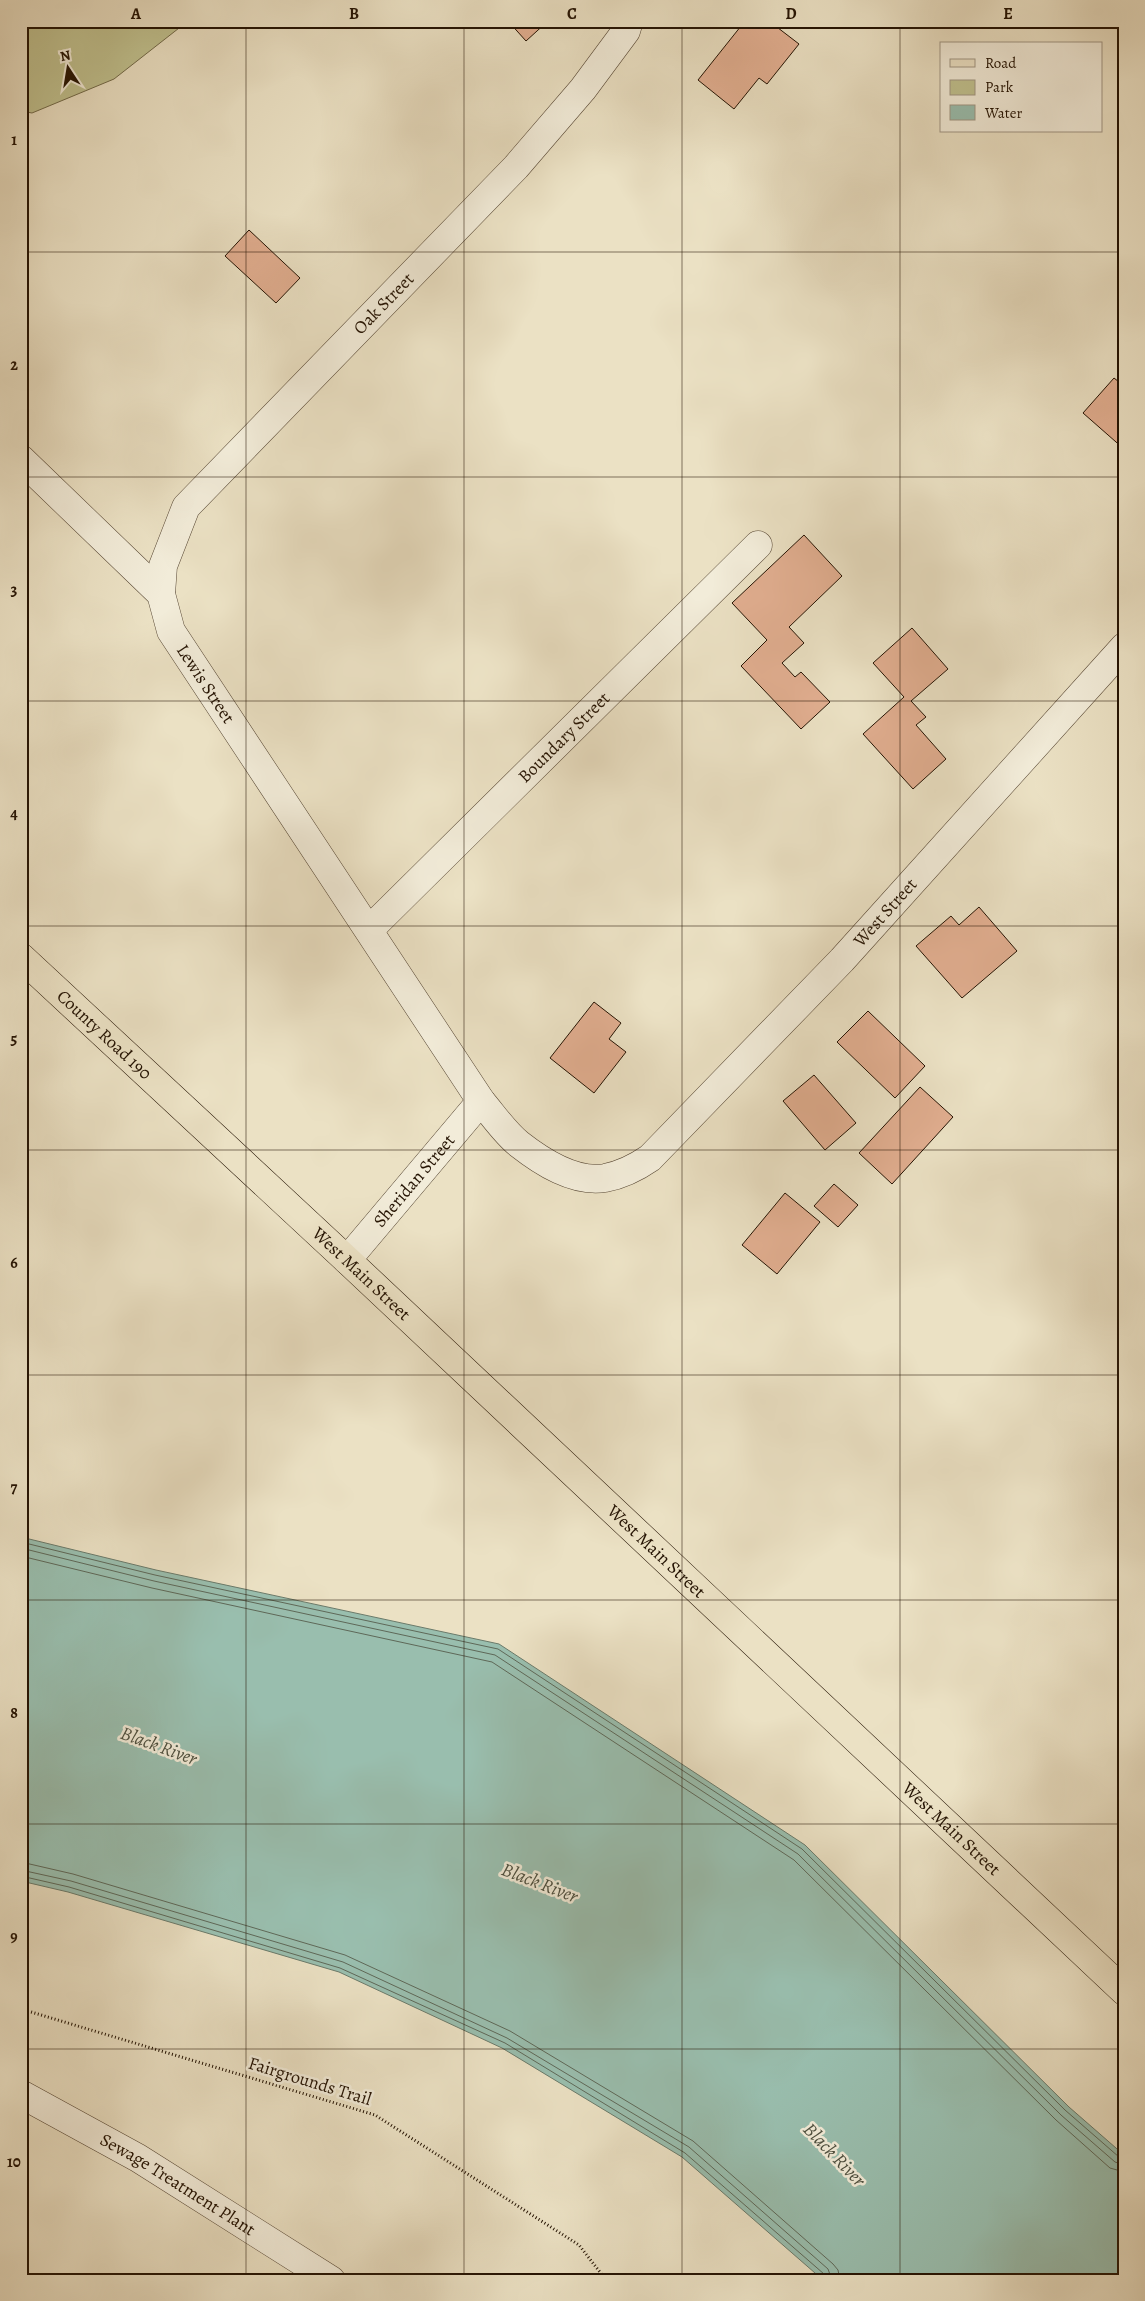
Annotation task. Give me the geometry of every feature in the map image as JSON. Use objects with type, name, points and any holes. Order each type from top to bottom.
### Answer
[{"type":"main road","name":"County Road 190","points":[[21,957],[188,1112]]},
{"type":"main road","name":"West Main Street","points":[[188,1112],[1124,1990]]},
{"type":"street","name":"Oak Street","points":[[160,594],[163,566],[186,507],[516,167],[583,90],[626,31],[629,21]]},
{"type":"street","name":"Lewis Street","points":[[21,459],[160,594],[171,631],[369,930]]},
{"type":"street","name":"Boundary Street","points":[[369,930],[758,545]]},
{"type":"street","name":"West Street","points":[[481,1101],[518,1143],[560,1170],[583,1179],[606,1178],[635,1168],[650,1158],[842,960],[1124,647]]},
{"type":"street","points":[[369,930],[481,1101]]},
{"type":"street","name":"Sheridan Street","points":[[347,1260],[481,1101]]},
{"type":"street","name":"Sewage Treatment Plant","points":[[21,2094],[138,2158],[308,2272],[331,2280]]},
{"type":"path","name":"Fairgrounds Trail","points":[[21,2009],[375,2115],[579,2245],[606,2280]]},
{"type":"green space","points":[[21,21],[188,21],[114,79],[32,113],[21,111]]},
{"type":"water","name":"Black River","points":[[21,1537],[156,1570],[499,1644],[805,1845],[1069,2107],[1124,2155],[1124,2280],[823,2280],[682,2157],[502,2048],[339,1972],[68,1892],[21,1881]]},
{"type":"building","points":[[508,21],[548,21],[526,41]]},
{"type":"building","points":[[745,21],[769,21],[799,44],[767,84],[759,78],[734,109],[698,80]]},
{"type":"building","points":[[249,230],[300,278],[276,303],[225,256]]},
{"type":"building","points":[[1114,378],[1124,386],[1124,449],[1083,413]]},
{"type":"building","points":[[804,535],[842,576],[789,627],[804,643],[782,663],[795,677],[801,672],[830,702],[801,729],[741,666],[767,640],[732,603]]},
{"type":"building","points":[[912,628],[948,669],[911,701],[926,717],[916,725],[946,759],[913,789],[863,734],[904,697],[873,663]]},
{"type":"building","points":[[979,907],[1017,951],[962,998],[916,946],[951,916],[959,925]]},
{"type":"building","points":[[594,1002],[621,1023],[609,1039],[626,1052],[594,1093],[550,1058]]},
{"type":"building","points":[[868,1011],[925,1066],[895,1098],[837,1042]]},
{"type":"building","points":[[814,1075],[856,1123],[825,1150],[783,1101]]},
{"type":"building","points":[[920,1087],[953,1117],[892,1184],[859,1153]]},
{"type":"building","points":[[834,1184],[858,1205],[838,1227],[814,1206]]},
{"type":"building","points":[[785,1193],[820,1222],[777,1274],[742,1245]]}]
